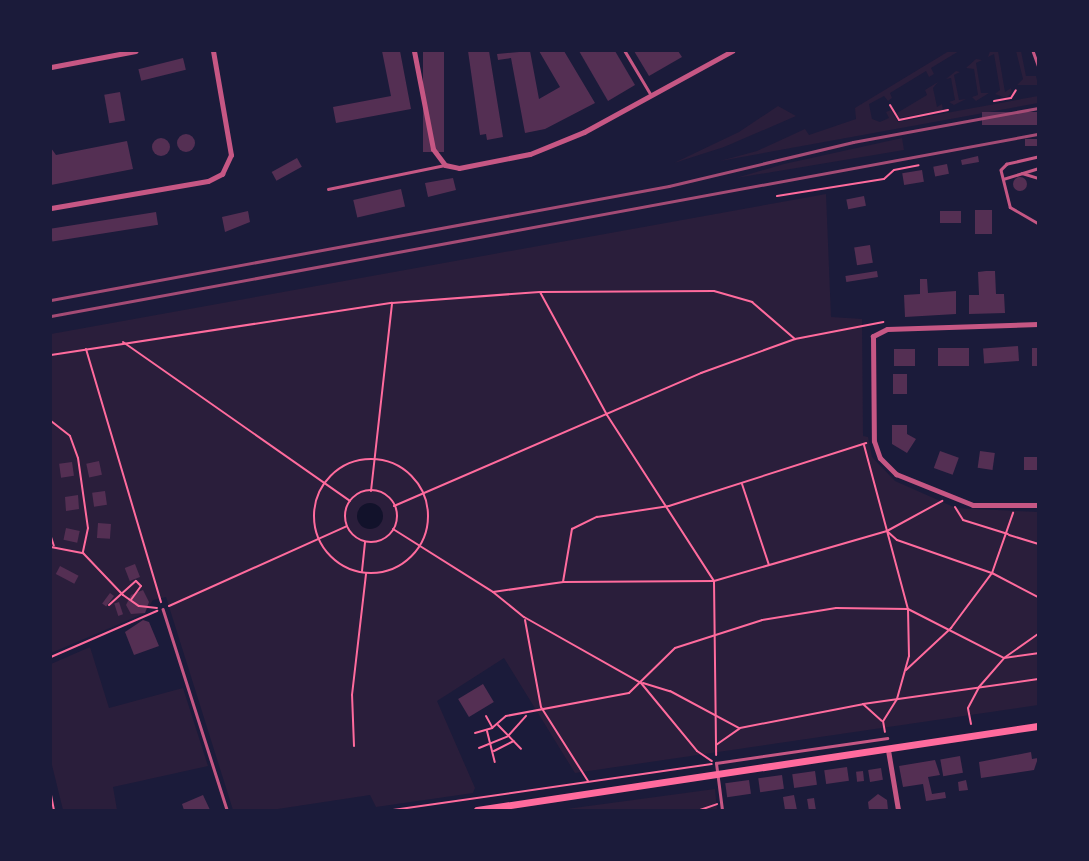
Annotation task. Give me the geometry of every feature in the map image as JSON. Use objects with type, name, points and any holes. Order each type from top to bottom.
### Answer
[{"type":"main road","points":[[477,810],[1038,726]]},
{"type":"street","points":[[51,67],[136,51]]},
{"type":"street","points":[[51,208],[208,181],[222,174],[231,155],[213,51]]},
{"type":"street","points":[[414,51],[433,149],[445,165],[458,168],[530,154],[652,97],[732,51]]},
{"type":"street","points":[[1038,324],[887,329],[873,336],[874,441],[880,458],[896,474],[973,505],[1038,505]]},
{"type":"street","points":[[888,750],[898,810]]},
{"type":"lane","points":[[625,51],[652,97]]},
{"type":"lane","points":[[1033,51],[1038,65]]},
{"type":"lane","points":[[1038,157],[1011,163],[1002,168],[1010,207],[1038,223]]},
{"type":"lane","points":[[328,189],[445,165]]},
{"type":"lane","points":[[1003,179],[1038,168]]},
{"type":"lane","points":[[1019,172],[1038,178]]},
{"type":"lane","points":[[163,609],[227,810]]},
{"type":"lane","points":[[722,810],[716,763],[887,738]]},
{"type":"path","points":[[994,101],[1011,99],[1016,90]]},
{"type":"path","points":[[890,105],[899,120],[948,110]]},
{"type":"path","points":[[777,196],[884,180],[894,170],[919,165]]},
{"type":"path","points":[[51,355],[122,341],[392,303],[540,292],[714,291],[752,302],[795,339]]},
{"type":"path","points":[[540,292],[607,415],[669,506],[714,580],[716,763]]},
{"type":"path","points":[[371,491],[392,303]]},
{"type":"path","points":[[394,506],[701,373],[795,339],[864,329]]},
{"type":"path","points":[[122,341],[351,500]]},
{"type":"path","points":[[86,348],[163,609]]},
{"type":"path","points":[[51,421],[70,436],[78,458],[88,528],[83,553]]},
{"type":"path","points":[[563,582],[572,529],[597,517],[669,506],[874,441]]},
{"type":"path","points":[[863,444],[908,609],[906,670],[897,699],[883,721]]},
{"type":"path","points":[[374,460],[400,467],[423,494],[428,516],[419,545],[400,565],[366,573],[328,555],[318,539],[315,504],[325,483],[348,464],[374,460]]},
{"type":"path","points":[[742,483],[769,566]]},
{"type":"path","points":[[371,491],[382,493],[394,506],[393,529],[379,541],[365,542],[346,526],[345,511],[351,500],[371,491]]},
{"type":"path","points":[[493,592],[563,582],[714,580],[887,531],[948,497],[963,520],[1038,544]]},
{"type":"path","points":[[906,670],[951,628],[992,573],[1008,535],[1015,505]]},
{"type":"path","points":[[51,657],[346,526]]},
{"type":"path","points":[[393,529],[493,592],[524,617],[641,682],[670,691],[717,720],[740,728]]},
{"type":"path","points":[[887,531],[897,540],[992,573],[1038,597]]},
{"type":"path","points":[[51,537],[52,546],[83,553],[131,600],[163,609]]},
{"type":"path","points":[[361,572],[365,542]]},
{"type":"path","points":[[354,746],[353,682],[366,573]]},
{"type":"path","points":[[109,606],[119,591],[136,581],[141,586],[131,600]]},
{"type":"path","points":[[479,748],[508,736],[526,715],[541,707],[603,700],[629,694],[674,648],[714,633],[836,608],[908,609],[951,628],[1004,658],[1038,653]]},
{"type":"path","points":[[524,617],[541,707],[589,782]]},
{"type":"path","points":[[971,724],[968,708],[979,687],[1004,658],[1038,634]]},
{"type":"path","points":[[715,745],[740,728],[863,704],[1038,679]]},
{"type":"path","points":[[641,682],[697,751],[716,763]]},
{"type":"path","points":[[863,704],[883,721],[887,738]]},
{"type":"path","points":[[475,733],[492,728],[506,716],[526,715]]},
{"type":"path","points":[[486,716],[492,728]]},
{"type":"path","points":[[497,725],[521,748]]},
{"type":"path","points":[[487,730],[495,762]]},
{"type":"path","points":[[493,752],[514,741]]},
{"type":"path","points":[[393,810],[716,763]]},
{"type":"path","points":[[51,795],[54,810]]},
{"type":"path","points":[[700,810],[721,803]]},
{"type":"shaded area","points":[[949,51],[959,51],[931,68],[934,74],[929,77],[926,71],[890,93],[892,98],[888,101],[884,96],[869,104],[872,119],[880,122],[889,118],[886,112],[891,110],[898,122],[1038,96],[1038,103],[720,161],[757,151],[805,129],[809,135],[856,119],[855,108]]},
{"type":"shaded area","points":[[990,51],[998,51],[1005,92],[1011,88],[1012,92],[1006,98],[995,94],[1000,90],[994,54],[988,57]]},
{"type":"shaded area","points":[[1016,51],[1021,51],[1026,76],[1036,76],[1038,85],[1017,85],[1023,79]]},
{"type":"shaded area","points":[[976,59],[982,60],[976,63],[981,93],[989,93],[976,101],[972,97],[978,95],[974,69],[966,68]]},
{"type":"shaded area","points":[[956,71],[960,72],[954,75],[959,100],[966,99],[954,105],[949,102],[955,100],[951,78],[946,79]]},
{"type":"shaded area","points":[[938,82],[933,88],[937,107],[942,104],[943,110],[899,118],[897,113],[927,95],[925,90]]},
{"type":"shaded area","points":[[778,106],[796,116],[724,147],[674,163],[739,132]]},
{"type":"shaded area","points":[[902,138],[904,150],[736,178],[784,164]]},
{"type":"shaded area","points":[[826,194],[831,317],[862,319],[863,436],[868,437],[872,457],[895,481],[956,508],[1038,512],[1038,705],[575,773],[504,658],[437,701],[475,788],[473,793],[376,807],[370,795],[271,810],[233,810],[166,597],[153,600],[145,613],[51,653],[51,334]]},
{"type":"shaded area","points":[[370,503],[379,507],[383,516],[379,525],[370,529],[361,525],[357,516],[361,507]]},
{"type":"shaded area","points":[[90,647],[109,708],[183,688],[208,766],[113,787],[117,810],[63,810],[51,761],[51,664]]},
{"type":"shaded area","points":[[715,789],[717,810],[559,810]]},
{"type":"building","points":[[382,51],[400,51],[411,109],[336,123],[333,107],[391,96]]},
{"type":"building","points":[[423,51],[444,51],[444,152],[423,152]]},
{"type":"building","points":[[468,51],[489,51],[503,137],[487,140],[486,134],[480,135]]},
{"type":"building","points":[[530,51],[539,99],[560,87],[539,51],[564,51],[595,103],[545,129],[525,133],[511,58],[498,60],[497,54]]},
{"type":"building","points":[[579,51],[615,51],[635,85],[608,101]]},
{"type":"building","points":[[634,51],[678,51],[682,57],[649,76]]},
{"type":"building","points":[[183,58],[186,70],[141,81],[138,69]]},
{"type":"building","points":[[120,92],[125,121],[109,123],[104,95]]},
{"type":"building","points":[[982,112],[1038,112],[1038,125],[982,125]]},
{"type":"building","points":[[182,134],[190,134],[195,143],[193,150],[182,152],[177,147],[177,139]]},
{"type":"building","points":[[157,138],[165,138],[170,147],[168,154],[157,156],[152,151],[152,143]]},
{"type":"building","points":[[1025,139],[1038,139],[1038,146],[1025,146]]},
{"type":"building","points":[[127,141],[133,169],[51,185],[51,148],[56,155]]},
{"type":"building","points":[[978,156],[979,162],[962,165],[961,160]]},
{"type":"building","points":[[297,158],[302,167],[276,181],[272,172]]},
{"type":"building","points":[[947,164],[949,174],[935,176],[933,167]]},
{"type":"building","points":[[922,170],[924,182],[904,185],[902,173]]},
{"type":"building","points":[[1017,177],[1023,177],[1027,184],[1023,191],[1017,191],[1013,187],[1013,181]]},
{"type":"building","points":[[453,178],[456,190],[428,197],[425,183]]},
{"type":"building","points":[[401,189],[405,207],[357,218],[353,200]]},
{"type":"building","points":[[864,196],[866,206],[848,209],[846,199]]},
{"type":"building","points":[[975,210],[992,210],[992,234],[975,234]]},
{"type":"building","points":[[248,211],[250,222],[225,232],[222,217]]},
{"type":"building","points":[[940,211],[961,211],[961,223],[940,223]]},
{"type":"building","points":[[156,212],[158,225],[52,242],[51,229]]},
{"type":"building","points":[[870,245],[873,263],[857,265],[854,248]]},
{"type":"building","points":[[877,271],[878,277],[846,282],[845,276]]},
{"type":"building","points":[[995,271],[996,294],[1004,294],[1005,313],[969,314],[969,295],[979,295],[978,272]]},
{"type":"building","points":[[920,279],[927,279],[928,293],[956,291],[956,314],[905,317],[904,295],[920,294]]},
{"type":"building","points":[[1018,346],[1019,361],[984,363],[983,348]]},
{"type":"building","points":[[938,348],[969,348],[969,366],[938,366]]},
{"type":"building","points":[[1032,348],[1038,348],[1038,366],[1032,366]]},
{"type":"building","points":[[894,349],[915,349],[915,366],[894,366]]},
{"type":"building","points":[[893,374],[907,374],[907,394],[893,394]]},
{"type":"building","points":[[892,425],[907,425],[907,434],[916,439],[907,453],[892,444]]},
{"type":"building","points":[[940,451],[959,458],[953,475],[934,468]]},
{"type":"building","points":[[980,451],[995,453],[992,470],[978,468]]},
{"type":"building","points":[[1024,457],[1038,457],[1038,470],[1024,470]]},
{"type":"building","points":[[99,461],[102,475],[89,477],[86,464]]},
{"type":"building","points":[[72,462],[74,476],[61,478],[59,464]]},
{"type":"building","points":[[105,491],[107,505],[94,507],[92,493]]},
{"type":"building","points":[[78,495],[79,509],[66,511],[65,497]]},
{"type":"building","points":[[98,523],[111,524],[110,539],[97,538]]},
{"type":"building","points":[[66,528],[80,531],[77,543],[64,540]]},
{"type":"building","points":[[135,564],[140,577],[130,581],[125,568]]},
{"type":"building","points":[[60,566],[79,576],[74,584],[56,574]]},
{"type":"building","points":[[143,590],[149,602],[145,613],[131,614],[126,605],[131,595]]},
{"type":"building","points":[[110,593],[114,596],[106,606],[102,603]]},
{"type":"building","points":[[119,602],[123,614],[118,616],[114,604]]},
{"type":"building","points":[[143,620],[149,622],[159,646],[134,655],[125,632]]},
{"type":"building","points":[[483,684],[494,702],[469,717],[458,699]]},
{"type":"building","points":[[1031,752],[1032,759],[1038,758],[1034,770],[981,778],[979,762]]},
{"type":"building","points":[[960,756],[963,773],[943,776],[940,759]]},
{"type":"building","points":[[935,760],[940,775],[928,777],[932,794],[945,792],[946,798],[926,801],[923,784],[903,787],[899,766]]},
{"type":"building","points":[[847,767],[849,781],[826,784],[824,770]]},
{"type":"building","points":[[881,768],[883,780],[870,782],[868,770]]},
{"type":"building","points":[[815,771],[817,785],[794,788],[792,774]]},
{"type":"building","points":[[863,771],[864,781],[857,782],[856,772]]},
{"type":"building","points":[[782,775],[784,789],[760,792],[758,778]]},
{"type":"building","points":[[749,780],[751,794],[727,797],[725,783]]},
{"type":"building","points":[[966,780],[968,790],[959,791],[958,782]]},
{"type":"building","points":[[878,794],[887,800],[888,810],[869,810],[868,802]]},
{"type":"building","points":[[203,795],[210,810],[184,810],[182,804]]},
{"type":"building","points":[[794,795],[797,810],[785,810],[783,797]]},
{"type":"building","points":[[814,798],[816,810],[809,810],[807,799]]},
{"type":"railway","points":[[51,300],[669,186],[853,142],[1038,108]]},
{"type":"railway","points":[[51,316],[1038,134]]}]
